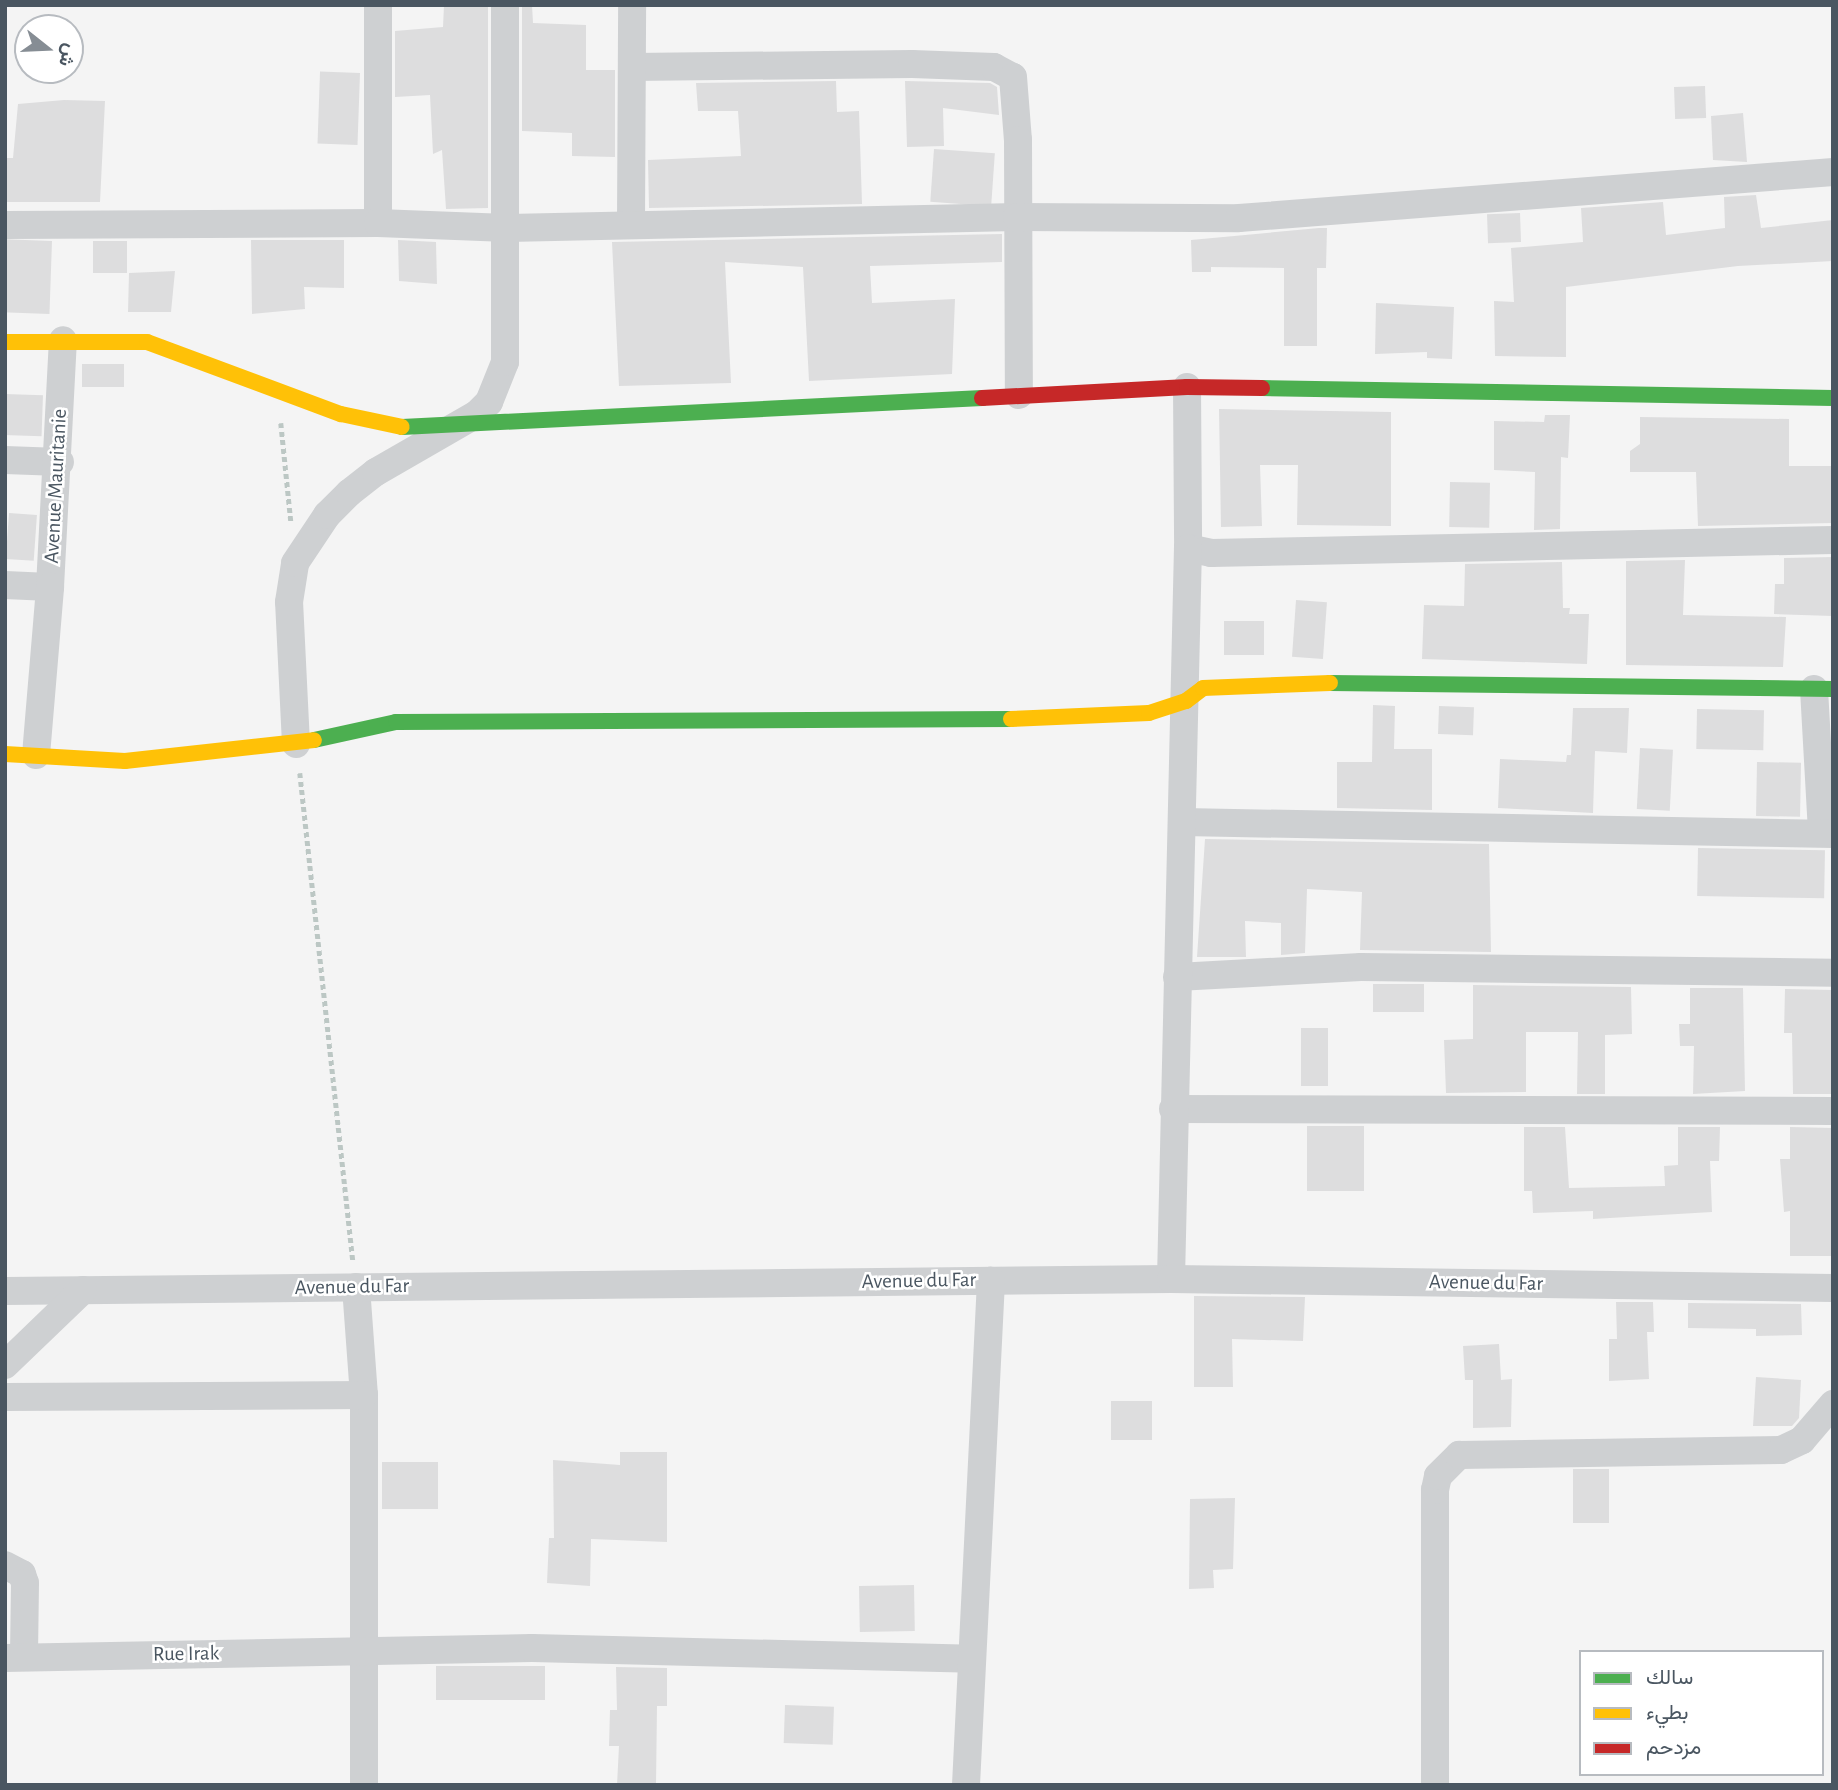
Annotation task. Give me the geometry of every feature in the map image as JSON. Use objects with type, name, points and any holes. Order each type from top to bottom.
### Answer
[{"type":"street","points":[[378,5],[378,223]]},
{"type":"street","points":[[296,744],[289,602],[295,563],[327,514],[349,493],[376,472],[451,430],[489,402],[505,362],[505,5]]},
{"type":"street","points":[[631,222],[632,5]]},
{"type":"street","points":[[632,67],[809,63],[993,67],[1013,77],[1017,90],[1019,395]]},
{"type":"street","points":[[5,225],[378,223],[507,228],[631,222],[1017,217],[1239,218],[1833,172]]},
{"type":"street","name":"Avenue Mauritanie","points":[[5,585],[50,587],[60,462],[63,340]]},
{"type":"street","points":[[5,342],[124,340],[171,348],[367,421],[451,430],[1187,387],[1833,398]]},
{"type":"street","points":[[1171,1279],[1173,1109],[1186,701],[1187,387]]},
{"type":"street","points":[[5,460],[60,462]]},
{"type":"street","points":[[1188,548],[1210,553],[1833,540]]},
{"type":"street","points":[[36,755],[50,587]]},
{"type":"street","points":[[5,754],[125,761],[296,744],[396,722],[1066,719],[1149,713],[1186,701],[1203,688],[1336,683],[1823,689],[1827,834],[1183,822]]},
{"type":"street","points":[[1177,976],[1360,967],[1833,973]]},
{"type":"street","points":[[1173,1109],[1833,1111]]},
{"type":"street","name":"Avenue du Far","points":[[5,1291],[1171,1279],[1833,1288]]},
{"type":"street","points":[[966,1785],[991,1281]]},
{"type":"street","points":[[356,1287],[364,1395],[364,1785]]},
{"type":"street","points":[[5,1365],[83,1290]]},
{"type":"street","points":[[5,1397],[364,1395]]},
{"type":"street","points":[[1435,1785],[1435,1490],[1438,1476],[1459,1455],[1781,1450],[1802,1440],[1833,1404]]},
{"type":"street","points":[[15,1574],[15,1658]]},
{"type":"street","name":"Rue Irak","points":[[15,1658],[366,1650],[639,1649],[972,1659]]},
{"type":"path","points":[[279,390],[295,563]]},
{"type":"path","points":[[296,744],[356,1287]]},
{"type":"building","points":[[444,5],[488,5],[488,208],[446,209],[442,150],[433,154],[430,95],[395,97],[395,31],[443,27]]},
{"type":"building","points":[[522,5],[532,5],[533,23],[586,25],[586,70],[615,70],[615,157],[572,156],[572,133],[522,131]]},
{"type":"building","points":[[320,72],[360,73],[357,145],[318,144]]},
{"type":"building","points":[[836,81],[837,112],[859,111],[862,204],[649,208],[648,160],[741,156],[738,111],[698,111],[696,83]]},
{"type":"building","points":[[905,81],[990,83],[997,87],[999,115],[943,108],[944,146],[907,147]]},
{"type":"building","points":[[1705,86],[1706,118],[1675,119],[1674,87]]},
{"type":"building","points":[[64,100],[105,101],[100,202],[5,202],[5,158],[13,158],[18,104]]},
{"type":"building","points":[[1743,113],[1747,162],[1713,160],[1711,116]]},
{"type":"building","points":[[934,149],[995,153],[991,206],[930,202]]},
{"type":"building","points":[[1756,195],[1761,228],[1833,220],[1833,261],[1738,266],[1566,287],[1566,357],[1495,356],[1494,301],[1514,302],[1511,248],[1583,242],[1581,208],[1663,202],[1666,235],[1725,228],[1724,197]]},
{"type":"building","points":[[1520,213],[1521,242],[1488,243],[1487,214]]},
{"type":"building","points":[[1327,228],[1326,268],[1317,268],[1317,346],[1284,346],[1284,268],[1211,267],[1211,272],[1192,272],[1191,240]]},
{"type":"building","points":[[1002,234],[1002,262],[870,266],[872,303],[955,299],[952,374],[809,381],[803,267],[725,262],[731,383],[619,386],[612,242]]},
{"type":"building","points":[[5,239],[52,241],[49,314],[5,312]]},
{"type":"building","points":[[251,240],[344,240],[344,288],[304,287],[305,309],[252,314]]},
{"type":"building","points":[[398,240],[436,242],[437,284],[399,281]]},
{"type":"building","points":[[93,241],[127,241],[127,273],[93,273]]},
{"type":"building","points":[[175,271],[171,312],[128,312],[129,273]]},
{"type":"building","points":[[1376,303],[1454,307],[1452,359],[1427,358],[1427,352],[1375,354]]},
{"type":"building","points":[[82,364],[124,364],[124,387],[82,387]]},
{"type":"building","points":[[5,394],[43,395],[42,436],[5,435]]},
{"type":"building","points":[[1219,409],[1391,412],[1391,526],[1297,525],[1298,465],[1260,465],[1262,526],[1221,527]]},
{"type":"building","points":[[1545,415],[1570,415],[1568,458],[1561,457],[1560,529],[1534,530],[1535,472],[1494,470],[1494,421],[1544,422]]},
{"type":"building","points":[[1640,417],[1789,419],[1789,466],[1833,466],[1833,523],[1698,526],[1696,472],[1630,472],[1630,451],[1640,444]]},
{"type":"building","points":[[1450,482],[1490,483],[1489,528],[1449,527]]},
{"type":"building","points":[[9,513],[37,515],[34,561],[6,559]]},
{"type":"building","points":[[1833,557],[1833,616],[1774,614],[1775,584],[1784,584],[1784,558]]},
{"type":"building","points":[[1685,560],[1683,615],[1786,617],[1783,667],[1626,665],[1626,561]]},
{"type":"building","points":[[1562,562],[1563,608],[1570,608],[1569,614],[1589,614],[1587,664],[1422,659],[1424,605],[1464,606],[1465,564]]},
{"type":"building","points":[[1296,600],[1327,602],[1323,659],[1292,657]]},
{"type":"building","points":[[1224,621],[1264,621],[1264,655],[1224,655]]},
{"type":"building","points":[[1373,705],[1395,706],[1394,749],[1432,749],[1432,810],[1337,808],[1337,762],[1372,762]]},
{"type":"building","points":[[1439,706],[1474,707],[1473,735],[1438,734]]},
{"type":"building","points":[[1573,708],[1629,708],[1627,753],[1595,751],[1593,813],[1498,808],[1500,759],[1566,762],[1567,755],[1571,755]]},
{"type":"building","points":[[1697,709],[1764,710],[1763,750],[1696,749]]},
{"type":"building","points":[[1640,748],[1673,750],[1670,811],[1637,809]]},
{"type":"building","points":[[1757,762],[1801,763],[1800,817],[1756,816]]},
{"type":"building","points":[[1205,839],[1489,844],[1491,952],[1360,950],[1362,892],[1307,889],[1305,953],[1281,955],[1281,923],[1245,921],[1246,957],[1197,957]]},
{"type":"building","points":[[1698,848],[1825,850],[1824,898],[1697,896]]},
{"type":"building","points":[[1373,984],[1424,984],[1424,1012],[1373,1012]]},
{"type":"building","points":[[1473,985],[1631,987],[1632,1034],[1605,1035],[1605,1094],[1577,1094],[1578,1032],[1526,1032],[1526,1092],[1446,1093],[1444,1040],[1473,1039]]},
{"type":"building","points":[[1690,988],[1743,988],[1745,1091],[1693,1094],[1694,1046],[1680,1046],[1679,1024],[1690,1024]]},
{"type":"building","points":[[1785,989],[1833,990],[1833,1094],[1793,1094],[1792,1033],[1784,1033]]},
{"type":"building","points":[[1301,1028],[1328,1028],[1328,1086],[1301,1086]]},
{"type":"building","points":[[1307,1126],[1364,1126],[1364,1191],[1307,1191]]},
{"type":"building","points":[[1524,1127],[1565,1127],[1569,1188],[1665,1186],[1664,1166],[1678,1165],[1678,1127],[1720,1127],[1719,1161],[1710,1161],[1712,1212],[1593,1219],[1593,1211],[1533,1213],[1532,1191],[1524,1191]]},
{"type":"building","points":[[1790,1127],[1833,1128],[1833,1256],[1790,1256],[1790,1211],[1784,1212],[1780,1159],[1790,1159]]},
{"type":"building","points":[[1194,1296],[1305,1297],[1303,1341],[1232,1339],[1233,1387],[1194,1387]]},
{"type":"building","points":[[1616,1302],[1653,1302],[1654,1332],[1647,1332],[1649,1379],[1609,1381],[1609,1339],[1617,1339]]},
{"type":"building","points":[[1688,1303],[1801,1304],[1802,1335],[1756,1336],[1756,1329],[1688,1328]]},
{"type":"building","points":[[1499,1344],[1501,1380],[1512,1379],[1511,1427],[1473,1428],[1473,1380],[1465,1380],[1463,1346]]},
{"type":"building","points":[[1756,1377],[1801,1380],[1799,1418],[1792,1426],[1753,1426]]},
{"type":"building","points":[[1111,1401],[1152,1401],[1152,1440],[1111,1440]]},
{"type":"building","points":[[620,1452],[667,1452],[667,1542],[591,1539],[590,1586],[547,1583],[549,1538],[554,1538],[553,1460],[620,1465]]},
{"type":"building","points":[[382,1462],[438,1462],[438,1509],[382,1509]]},
{"type":"building","points":[[1573,1469],[1609,1469],[1609,1523],[1573,1523]]},
{"type":"building","points":[[1235,1498],[1233,1569],[1213,1570],[1214,1588],[1189,1589],[1190,1499]]},
{"type":"building","points":[[914,1585],[915,1631],[860,1632],[859,1586]]},
{"type":"building","points":[[436,1666],[545,1666],[545,1700],[436,1700]]},
{"type":"building","points":[[616,1667],[667,1668],[667,1706],[657,1706],[656,1785],[617,1785],[619,1746],[609,1746],[610,1710],[617,1710]]},
{"type":"building","points":[[785,1705],[834,1707],[833,1745],[784,1743]]},
{"type":"traffic: fast","points":[[1262,388],[1833,398]]},
{"type":"traffic: fast","points":[[402,427],[982,398]]},
{"type":"traffic: fast","points":[[1330,683],[1833,689]]},
{"type":"traffic: fast","points":[[314,740],[396,722],[1011,719]]},
{"type":"traffic: slow","points":[[5,342],[147,342],[341,414],[402,427]]},
{"type":"traffic: slow","points":[[1011,719],[1149,713],[1186,701],[1203,688],[1330,683]]},
{"type":"traffic: slow","points":[[5,754],[125,761],[314,740]]},
{"type":"traffic: jam","points":[[982,398],[1187,387],[1262,388]]}]
